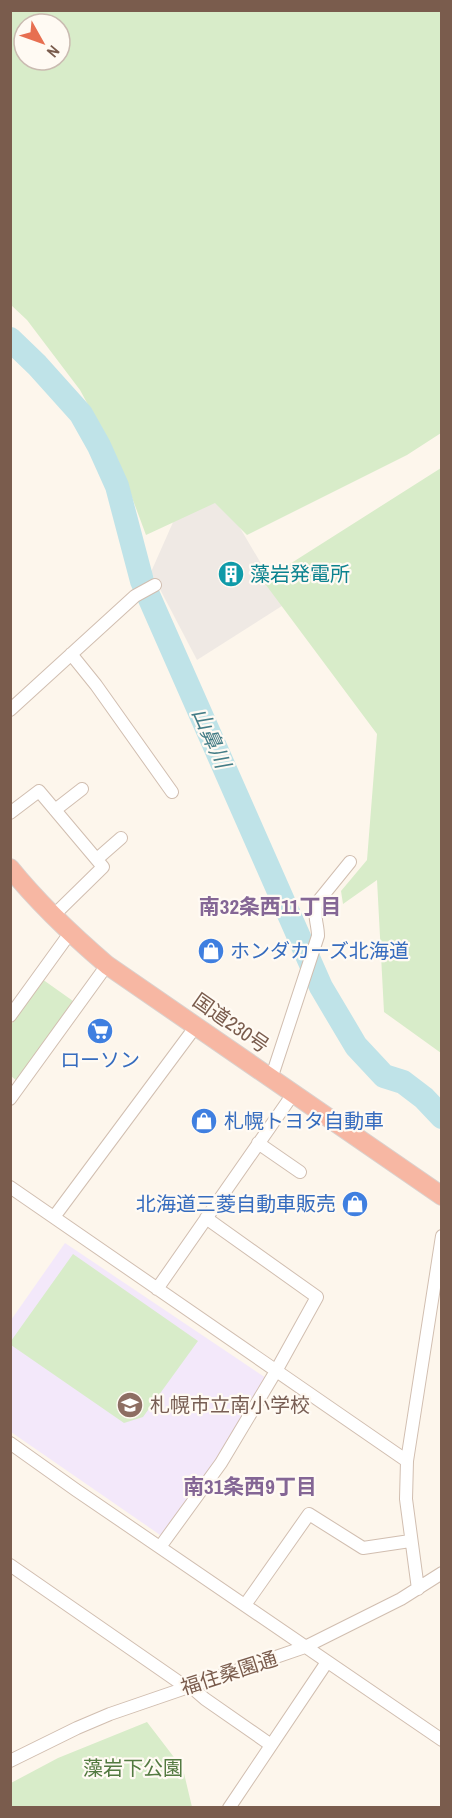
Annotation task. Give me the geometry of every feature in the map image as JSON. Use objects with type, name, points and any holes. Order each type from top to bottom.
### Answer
[{"type":"highway","name":"国道230号","points":[[10,868],[30,893],[70,933],[107,965],[441,1197]]},
{"type":"street","points":[[10,710],[135,596],[155,585]]},
{"type":"street","points":[[71,654],[96,685],[172,792]]},
{"type":"street","points":[[55,810],[82,789]]},
{"type":"street","points":[[10,813],[39,791],[104,867],[53,916]]},
{"type":"street","points":[[97,860],[121,838]]},
{"type":"street","points":[[271,1078],[318,936],[314,912],[316,904],[350,862]]},
{"type":"street","points":[[10,1016],[70,933]]},
{"type":"street","points":[[10,1099],[107,965]]},
{"type":"street","points":[[54,1217],[196,1026]]},
{"type":"street","points":[[158,1289],[293,1094]]},
{"type":"street","points":[[258,1143],[300,1172]]},
{"type":"street","points":[[10,1187],[407,1461]]},
{"type":"street","points":[[160,1547],[221,1463],[276,1371],[316,1297],[206,1218]]},
{"type":"street","points":[[418,1589],[406,1499],[407,1461],[441,1236]]},
{"type":"street","points":[[10,1443],[441,1740]]},
{"type":"street","points":[[246,1605],[309,1514],[363,1548],[410,1541]]},
{"type":"street","points":[[10,1565],[271,1744]]},
{"type":"street","name":"福住桑園通","points":[[10,1761],[110,1714],[305,1647],[383,1609],[440,1575]]},
{"type":"street","points":[[229,1808],[327,1662]]},
{"type":"shaded area","name":"藻岩発電所","points":[[220,494],[285,604],[197,660],[151,572],[174,520]]},
{"type":"shaded area","name":"札幌市立南小学校","points":[[65,1243],[266,1378],[218,1460],[163,1537],[11,1432],[11,1320]]},
{"type":"green space","points":[[10,11],[441,11],[441,433],[407,455],[247,535],[215,503],[146,535],[118,460],[80,390],[27,320],[11,305]]},
{"type":"green space","points":[[441,468],[441,1053],[384,1012],[377,880],[343,904],[341,891],[367,860],[377,734],[263,581]]},
{"type":"green space","points":[[42,979],[73,1001],[17,1081],[11,1076],[11,1025]]},
{"type":"green space","points":[[73,1254],[198,1341],[143,1417],[124,1423],[11,1345],[11,1341]]},
{"type":"green space","name":"藻岩下公園","points":[[147,1722],[183,1769],[192,1807],[11,1807],[11,1783],[58,1758]]},
{"type":"waterway","name":"山鼻川","points":[[10,339],[81,414],[99,446],[117,486],[142,581],[321,987],[356,1046],[384,1076],[403,1082],[424,1098],[442,1117]]},
{"type":"place","name":"藻岩発電所","points":[[231,574]]},
{"type":"place","name":"ホンダカーズ北海道","points":[[211,951]]},
{"type":"place","name":"ローソン","points":[[100,1031]]},
{"type":"place","name":"札幌トヨタ自動車","points":[[204,1121]]},
{"type":"place","name":"北海道三菱自動車販売","points":[[355,1204]]},
{"type":"place","name":"札幌市立南小学校","points":[[130,1405]]},
{"type":"district","name":"南32条西11丁目","points":[[270,907]]},
{"type":"district","name":"南31条西9丁目","points":[[250,1487]]}]
